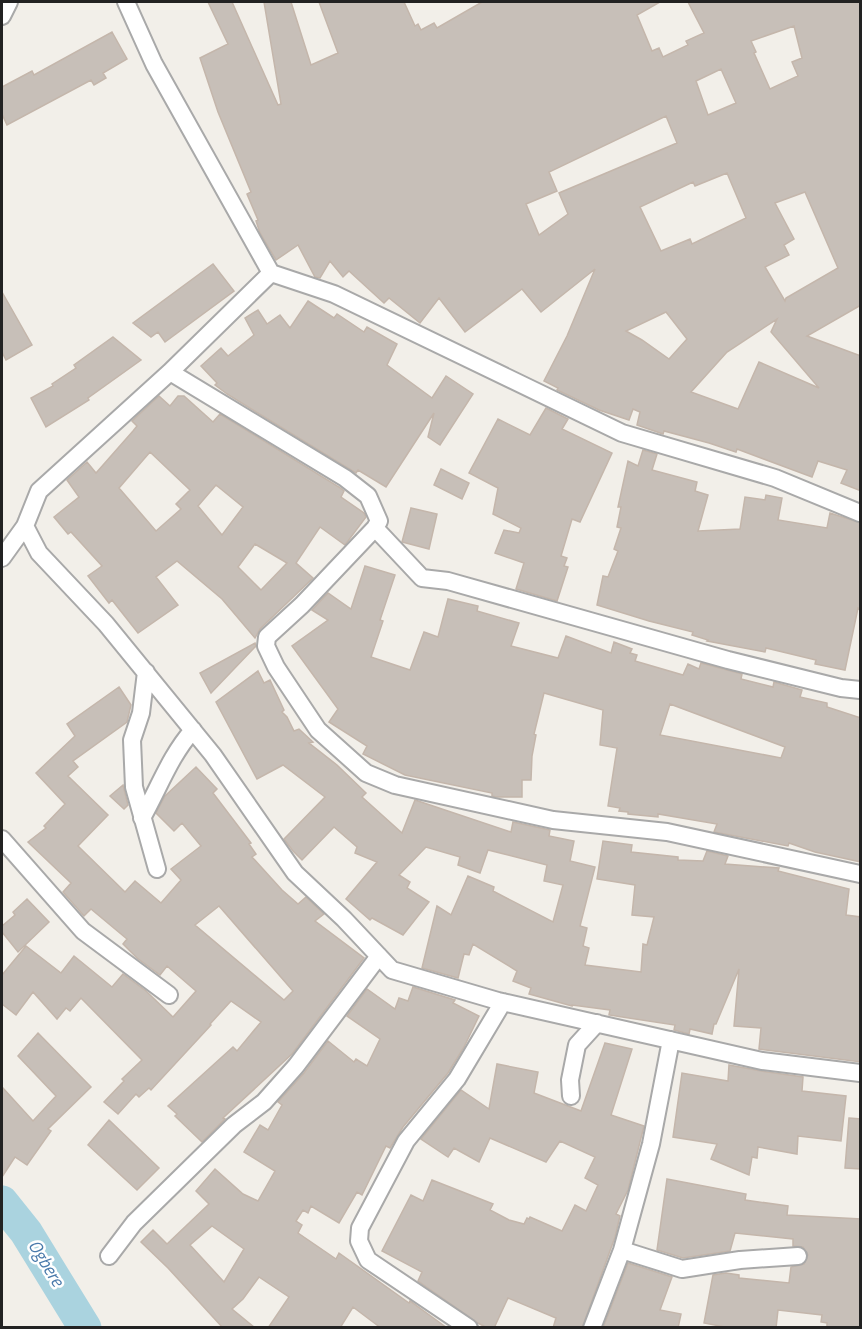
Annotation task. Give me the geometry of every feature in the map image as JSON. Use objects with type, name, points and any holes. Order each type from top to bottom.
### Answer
[{"type":"street","points":[[2,16],[9,2]]},
{"type":"street","points":[[126,2],[154,64],[271,273],[334,294],[622,433],[775,478],[861,513]]},
{"type":"street","points":[[2,558],[25,526],[39,490],[170,372],[271,273]]},
{"type":"street","points":[[170,372],[345,478],[368,496],[380,521],[302,605],[267,637],[266,646],[276,667],[318,730],[366,773],[395,785],[553,820],[667,832],[861,874]]},
{"type":"street","points":[[25,526],[39,553],[106,624],[213,755],[295,873],[344,919],[392,970],[503,1002],[762,1061],[861,1073]]},
{"type":"street","points":[[375,528],[422,578],[448,581],[728,660],[841,688],[861,690]]},
{"type":"street","points":[[146,672],[141,712],[132,740],[134,787],[157,869]]},
{"type":"street","points":[[142,818],[171,759],[193,730]]},
{"type":"street","points":[[2,839],[83,930],[169,994]]},
{"type":"street","points":[[109,1256],[134,1223],[234,1125],[264,1102],[290,1073],[379,956]]},
{"type":"street","points":[[469,1328],[368,1260],[359,1241],[360,1228],[406,1141],[457,1079],[503,1002]]},
{"type":"street","points":[[571,1096],[570,1080],[577,1045],[597,1023]]},
{"type":"street","points":[[592,1328],[622,1250],[651,1144],[671,1040]]},
{"type":"street","points":[[622,1250],[682,1269],[740,1260],[798,1256]]},
{"type":"building","points":[[208,2],[232,2],[278,105],[281,104],[264,2],[291,2],[311,65],[338,53],[319,2],[404,2],[415,26],[418,24],[421,30],[434,23],[437,28],[482,2],[660,2],[637,15],[652,51],[659,48],[663,57],[688,45],[686,41],[704,33],[688,2],[861,2],[861,305],[807,336],[861,356],[861,491],[841,483],[847,470],[818,461],[812,477],[737,449],[736,452],[664,431],[663,434],[637,425],[640,412],[633,409],[629,420],[599,410],[557,390],[558,388],[544,381],[567,336],[595,269],[541,312],[522,289],[465,332],[439,298],[420,323],[389,298],[384,303],[349,271],[343,277],[330,261],[320,278],[315,277],[298,245],[276,260],[260,233],[256,221],[258,220],[247,194],[251,192],[218,112],[200,58],[228,44]],"holes":[[[794,26],[802,58],[792,62],[798,76],[770,89],[751,41]],[[721,69],[736,103],[708,115],[696,81]],[[666,116],[677,143],[559,193],[568,214],[539,235],[526,204],[557,191],[549,172]],[[727,173],[746,218],[692,244],[690,239],[661,251],[640,207],[693,182],[695,186]],[[805,192],[838,268],[786,298],[785,301],[765,267],[789,255],[784,245],[794,239],[775,203]],[[666,312],[687,339],[669,359],[626,331]],[[777,319],[771,332],[819,388],[759,362],[738,409],[691,392],[727,352]]]},
{"type":"building","points":[[112,32],[127,59],[103,73],[106,78],[94,85],[91,80],[7,125],[2,114],[2,87],[32,71],[34,75]]},
{"type":"building","points":[[213,264],[234,291],[165,342],[158,332],[151,337],[133,323]]},
{"type":"building","points":[[2,292],[32,345],[6,360],[2,352]]},
{"type":"building","points":[[308,301],[334,318],[337,314],[364,332],[367,327],[397,344],[387,365],[432,398],[446,376],[473,394],[440,445],[428,437],[434,413],[386,487],[358,470],[356,473],[227,394],[215,385],[217,383],[201,366],[221,348],[228,356],[254,335],[245,318],[258,310],[267,324],[280,315],[290,328]]},
{"type":"building","points":[[113,337],[141,360],[88,398],[89,400],[46,427],[31,398],[53,386],[52,384],[76,368],[74,365]]},
{"type":"building","points":[[159,396],[170,406],[178,396],[184,396],[213,422],[220,414],[339,487],[344,491],[341,497],[364,513],[366,517],[345,545],[320,527],[296,563],[313,578],[260,629],[255,638],[222,599],[177,561],[156,577],[178,605],[138,633],[112,600],[109,603],[88,576],[102,566],[71,532],[68,534],[54,517],[79,497],[67,480],[87,462],[96,473],[137,426],[132,421]],"holes":[[[150,452],[190,490],[176,504],[181,509],[156,531],[119,488]],[[216,485],[243,507],[222,535],[198,506]],[[255,544],[287,563],[261,590],[238,567]]]},
{"type":"building","points":[[546,408],[568,419],[562,429],[612,453],[580,522],[572,519],[561,556],[567,558],[564,566],[568,567],[557,601],[516,589],[524,563],[495,553],[504,530],[519,533],[521,528],[493,514],[498,488],[469,473],[498,419],[530,435]]},
{"type":"building","points":[[643,450],[657,454],[652,470],[697,482],[695,491],[708,495],[698,531],[740,529],[745,497],[765,500],[766,495],[782,498],[778,520],[827,528],[830,513],[861,523],[861,609],[858,608],[845,670],[815,664],[816,660],[766,648],[765,652],[707,641],[692,635],[693,632],[597,605],[603,576],[608,577],[618,551],[614,549],[621,528],[617,527],[621,507],[618,507],[628,461],[638,466]]},
{"type":"building","points":[[441,469],[469,483],[462,499],[434,485]]},
{"type":"building","points":[[411,508],[437,514],[429,549],[402,542]]},
{"type":"building","points":[[365,566],[395,575],[371,657],[410,670],[424,632],[438,637],[448,599],[478,606],[477,611],[519,623],[511,646],[558,658],[566,636],[611,653],[614,642],[632,649],[630,653],[637,655],[635,661],[683,675],[688,664],[699,669],[701,663],[742,674],[741,679],[773,687],[774,682],[802,690],[800,697],[827,703],[827,707],[861,718],[861,862],[815,852],[789,843],[788,846],[714,832],[717,824],[658,814],[658,817],[628,814],[628,812],[619,811],[620,808],[608,806],[617,748],[600,745],[603,710],[544,693],[534,734],[536,735],[531,780],[522,780],[522,797],[496,797],[492,796],[492,793],[405,775],[363,754],[367,746],[329,722],[338,709],[292,646],[328,620],[312,610],[328,593],[351,609]],"holes":[[[670,704],[785,747],[781,758],[660,735]]]},
{"type":"building","points":[[255,643],[256,646],[211,693],[200,673]]},
{"type":"building","points":[[258,671],[264,683],[270,680],[284,710],[282,712],[294,731],[299,729],[313,742],[309,743],[337,765],[366,793],[362,797],[402,833],[415,800],[511,832],[513,822],[550,830],[549,836],[574,841],[570,861],[595,867],[580,926],[587,928],[583,946],[589,948],[585,965],[641,972],[643,944],[647,945],[654,917],[632,915],[635,885],[597,879],[603,841],[632,845],[631,852],[678,857],[678,860],[703,861],[707,851],[728,856],[725,864],[779,868],[778,871],[849,889],[846,915],[861,917],[861,1062],[759,1049],[761,1028],[734,1026],[739,969],[716,1024],[714,1024],[712,1034],[690,1029],[689,1034],[674,1030],[675,1025],[609,1015],[610,1010],[572,1006],[529,994],[531,988],[513,981],[517,971],[473,944],[469,955],[464,954],[458,978],[422,968],[437,906],[451,915],[468,876],[494,887],[493,891],[553,922],[563,885],[544,881],[547,865],[488,850],[480,873],[458,865],[460,857],[426,847],[399,875],[410,882],[407,888],[429,902],[403,935],[372,918],[370,920],[346,899],[377,862],[355,853],[357,847],[334,827],[302,860],[284,839],[325,797],[283,765],[257,779],[216,702]]},
{"type":"building","points":[[119,687],[131,705],[127,722],[73,761],[78,767],[68,776],[108,815],[78,846],[125,892],[135,881],[161,903],[181,880],[171,869],[201,846],[182,823],[174,831],[156,813],[165,796],[196,767],[217,789],[213,793],[251,843],[249,844],[256,854],[252,857],[298,904],[306,897],[324,914],[315,921],[364,958],[292,1054],[223,1118],[225,1119],[202,1142],[168,1106],[233,1047],[237,1051],[261,1022],[231,1001],[151,1090],[149,1088],[139,1097],[136,1094],[118,1114],[104,1102],[124,1081],[122,1079],[142,1060],[81,998],[70,1011],[66,1008],[57,1019],[33,992],[16,1015],[2,1004],[2,975],[26,946],[61,973],[74,956],[112,987],[123,974],[146,991],[173,1017],[196,991],[167,966],[160,975],[137,958],[123,944],[127,939],[91,909],[84,916],[63,892],[71,883],[28,842],[46,828],[44,826],[65,804],[36,773],[75,736],[67,724]],"holes":[[[219,906],[293,991],[284,1000],[195,925]]]},
{"type":"building","points":[[123,785],[128,805],[124,809],[110,796]]},
{"type":"building","points":[[27,899],[49,922],[18,952],[2,932],[2,926],[15,915],[13,912]]},
{"type":"building","points":[[413,987],[455,1000],[453,1003],[479,1016],[448,1073],[403,1127],[390,1148],[386,1146],[362,1195],[357,1192],[339,1223],[311,1206],[308,1213],[303,1210],[296,1221],[302,1225],[298,1233],[336,1259],[339,1253],[447,1328],[381,1328],[353,1307],[340,1328],[268,1328],[289,1297],[259,1277],[243,1299],[232,1309],[255,1328],[223,1328],[141,1242],[153,1230],[167,1244],[209,1204],[196,1191],[215,1169],[243,1194],[258,1201],[275,1171],[244,1152],[260,1125],[268,1130],[282,1105],[278,1102],[328,1041],[354,1062],[356,1059],[367,1066],[380,1039],[347,1016],[367,989],[395,1009],[399,998],[408,1001]],"holes":[[[212,1226],[244,1249],[224,1282],[190,1245]]]},
{"type":"building","points":[[38,1033],[91,1087],[48,1129],[51,1131],[27,1165],[15,1157],[2,1177],[2,1087],[33,1121],[56,1096],[18,1056]]},
{"type":"building","points":[[605,1043],[632,1049],[611,1115],[644,1126],[628,1190],[616,1214],[620,1216],[615,1237],[582,1328],[553,1328],[556,1318],[508,1298],[494,1328],[487,1328],[418,1281],[422,1272],[382,1251],[411,1195],[423,1201],[432,1180],[493,1204],[490,1210],[509,1220],[524,1224],[530,1217],[562,1231],[575,1205],[586,1211],[598,1185],[585,1178],[595,1157],[560,1141],[546,1162],[490,1138],[479,1162],[454,1148],[448,1157],[421,1139],[461,1090],[489,1109],[497,1064],[538,1072],[534,1093],[581,1111]]},
{"type":"building","points":[[729,1065],[803,1077],[802,1091],[846,1096],[841,1141],[798,1136],[797,1154],[758,1147],[757,1158],[752,1157],[749,1175],[711,1159],[717,1144],[673,1137],[682,1073],[728,1081]]},
{"type":"building","points":[[849,1118],[861,1119],[861,1169],[845,1168]]},
{"type":"building","points":[[109,1120],[159,1168],[137,1190],[88,1145]]},
{"type":"building","points":[[667,1179],[746,1194],[745,1200],[788,1206],[787,1215],[861,1219],[861,1328],[827,1328],[827,1323],[821,1322],[822,1315],[778,1310],[776,1328],[730,1328],[704,1323],[713,1275],[726,1273],[739,1275],[739,1278],[789,1283],[791,1267],[804,1264],[808,1255],[803,1247],[793,1246],[793,1239],[735,1233],[730,1251],[683,1258],[657,1250]]},
{"type":"building","points":[[628,1263],[672,1277],[660,1310],[681,1314],[678,1328],[603,1328]]},
{"type":"waterway","name":"Ogbere","points":[[2,1202],[26,1232],[85,1328]]}]
